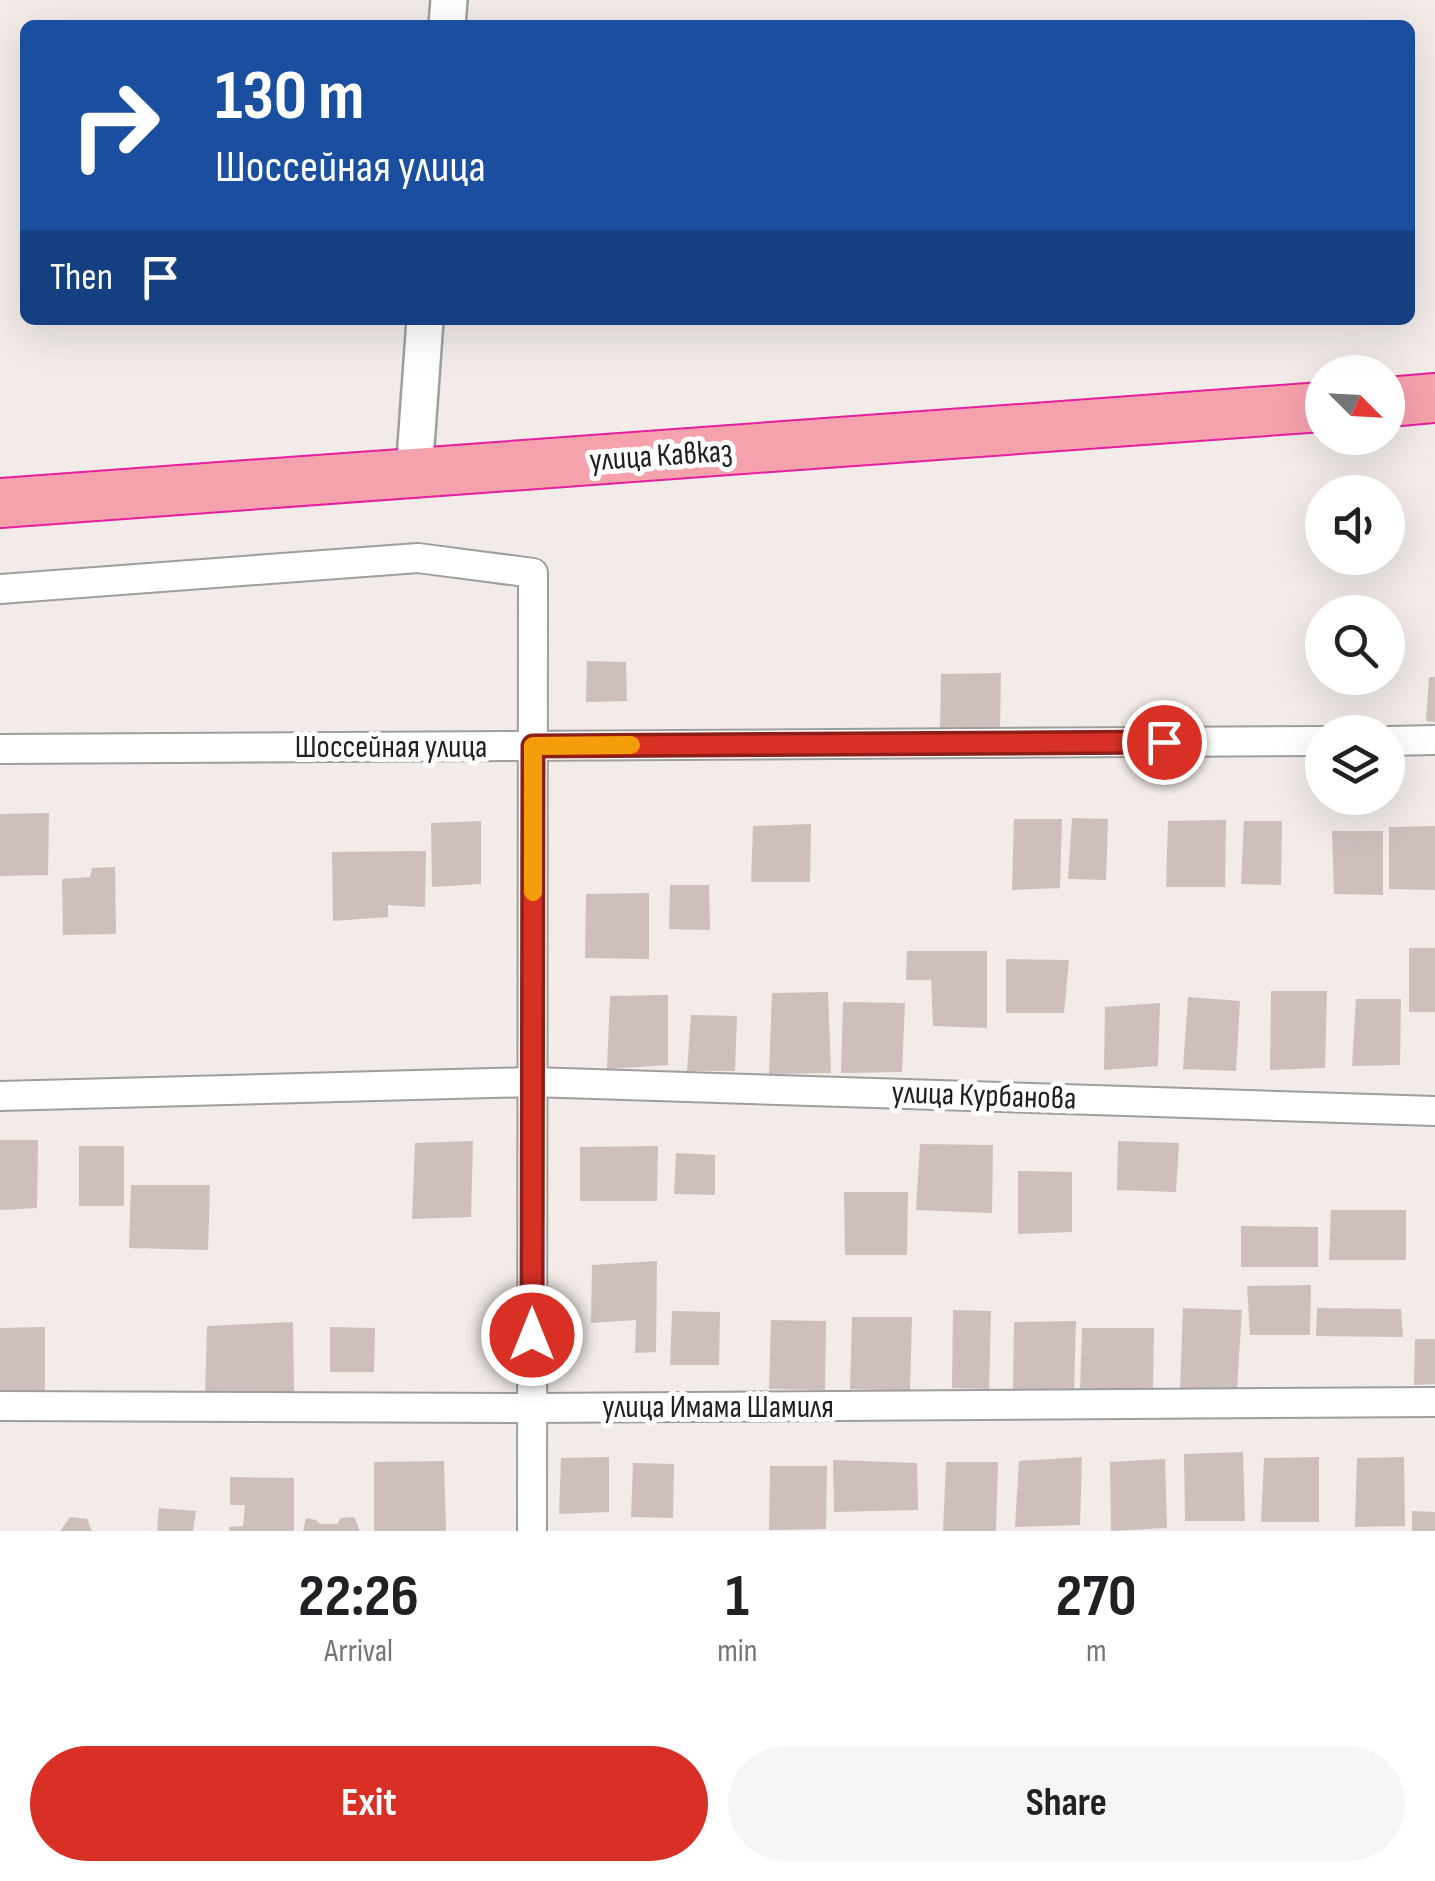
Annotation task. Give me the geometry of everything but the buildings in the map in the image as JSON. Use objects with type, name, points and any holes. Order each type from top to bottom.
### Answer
[{"type":"highway","points":[[1405,401],[1435,398]]},
{"type":"highway","name":"улица Кавказ","points":[[0,503],[1305,408]]},
{"type":"street","points":[[414,474],[425,325]]},
{"type":"street","points":[[0,589],[418,558],[533,573],[532,1531]]},
{"type":"street","points":[[1405,740],[1435,740]]},
{"type":"street","name":"Шоссейная улица","points":[[0,750],[1305,741]]},
{"type":"street","name":"улица Курбанова","points":[[0,1096],[532,1082],[1435,1111]]},
{"type":"street","name":"улица Имама Шамиля","points":[[0,1406],[532,1408],[1435,1402]]},
{"type":"slow traffic","points":[[533,892],[533,746],[631,745]]},
{"type":"route","points":[[532,1335],[533,746],[1164,742]]}]
